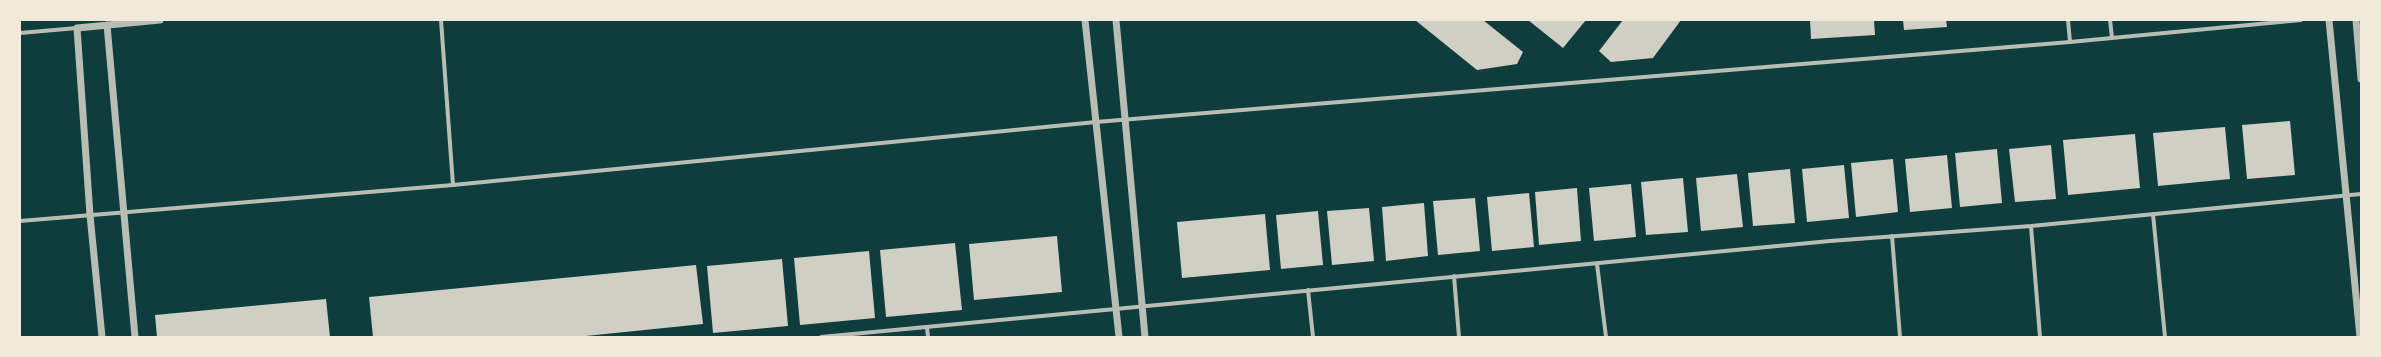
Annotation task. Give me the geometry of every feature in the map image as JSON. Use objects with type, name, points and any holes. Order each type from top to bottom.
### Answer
[{"type":"street","points":[[20,33],[160,20]]},
{"type":"street","points":[[441,20],[453,185]]},
{"type":"street","points":[[1084,20],[1119,337]]},
{"type":"street","points":[[1116,20],[1145,337]]},
{"type":"street","points":[[2068,20],[2070,42]]},
{"type":"street","points":[[2110,20],[2112,38]]},
{"type":"street","points":[[20,221],[453,185],[1096,122],[1125,121],[2070,42],[2300,20]]},
{"type":"street","points":[[2329,20],[2360,337]]},
{"type":"street","points":[[2356,20],[2361,79]]},
{"type":"street","points":[[107,24],[136,337]]},
{"type":"street","points":[[77,28],[90,215],[102,337]]},
{"type":"street","points":[[821,337],[1454,276],[1892,236],[2031,226],[2361,194]]},
{"type":"street","points":[[2153,214],[2165,337]]},
{"type":"street","points":[[2031,226],[2040,337]]},
{"type":"street","points":[[1892,236],[1900,337]]},
{"type":"street","points":[[1597,264],[1606,337]]},
{"type":"street","points":[[1454,276],[1459,337]]},
{"type":"street","points":[[1308,290],[1313,337]]},
{"type":"street","points":[[927,327],[928,337]]},
{"type":"building","points":[[1415,20],[1483,20],[1523,52],[1517,64],[1477,70]]},
{"type":"building","points":[[1528,20],[1586,20],[1563,48]]},
{"type":"building","points":[[1623,20],[1681,20],[1653,58],[1611,62],[1599,51]]},
{"type":"building","points":[[1810,20],[1874,20],[1875,35],[1811,39]]},
{"type":"building","points":[[1903,20],[1946,20],[1947,27],[1904,30]]},
{"type":"building","points":[[2290,121],[2295,175],[2247,179],[2242,125]]},
{"type":"building","points":[[2225,127],[2230,179],[2158,186],[2153,133]]},
{"type":"building","points":[[2135,134],[2140,188],[2068,195],[2063,140]]},
{"type":"building","points":[[2051,145],[2056,199],[2015,202],[2009,149]]},
{"type":"building","points":[[1997,149],[2002,203],[1960,207],[1955,153]]},
{"type":"building","points":[[1947,155],[1952,208],[1910,212],[1905,159]]},
{"type":"building","points":[[1893,159],[1898,212],[1856,217],[1851,163]]},
{"type":"building","points":[[1844,165],[1849,218],[1807,222],[1802,169]]},
{"type":"building","points":[[1790,169],[1795,223],[1753,226],[1748,173]]},
{"type":"building","points":[[1737,174],[1743,227],[1701,231],[1696,178]]},
{"type":"building","points":[[1683,178],[1688,232],[1646,235],[1641,182]]},
{"type":"building","points":[[1631,184],[1636,237],[1594,241],[1589,188]]},
{"type":"building","points":[[1577,188],[1581,241],[1539,245],[1535,192]]},
{"type":"building","points":[[1529,193],[1534,247],[1492,251],[1487,197]]},
{"type":"building","points":[[1475,198],[1480,251],[1438,255],[1433,201]]},
{"type":"building","points":[[1424,203],[1428,256],[1386,261],[1382,207]]},
{"type":"building","points":[[1369,208],[1374,261],[1332,265],[1327,211]]},
{"type":"building","points":[[1318,211],[1323,265],[1281,269],[1276,215]]},
{"type":"building","points":[[1265,214],[1270,270],[1182,278],[1177,222]]},
{"type":"building","points":[[1057,236],[1062,292],[974,300],[969,244]]},
{"type":"building","points":[[955,243],[962,310],[886,317],[880,250]]},
{"type":"building","points":[[869,251],[875,318],[800,325],[794,258]]},
{"type":"building","points":[[782,259],[788,326],[713,333],[707,266]]},
{"type":"building","points":[[696,265],[703,324],[576,337],[373,337],[369,297]]},
{"type":"building","points":[[326,299],[330,337],[157,337],[155,315]]}]
